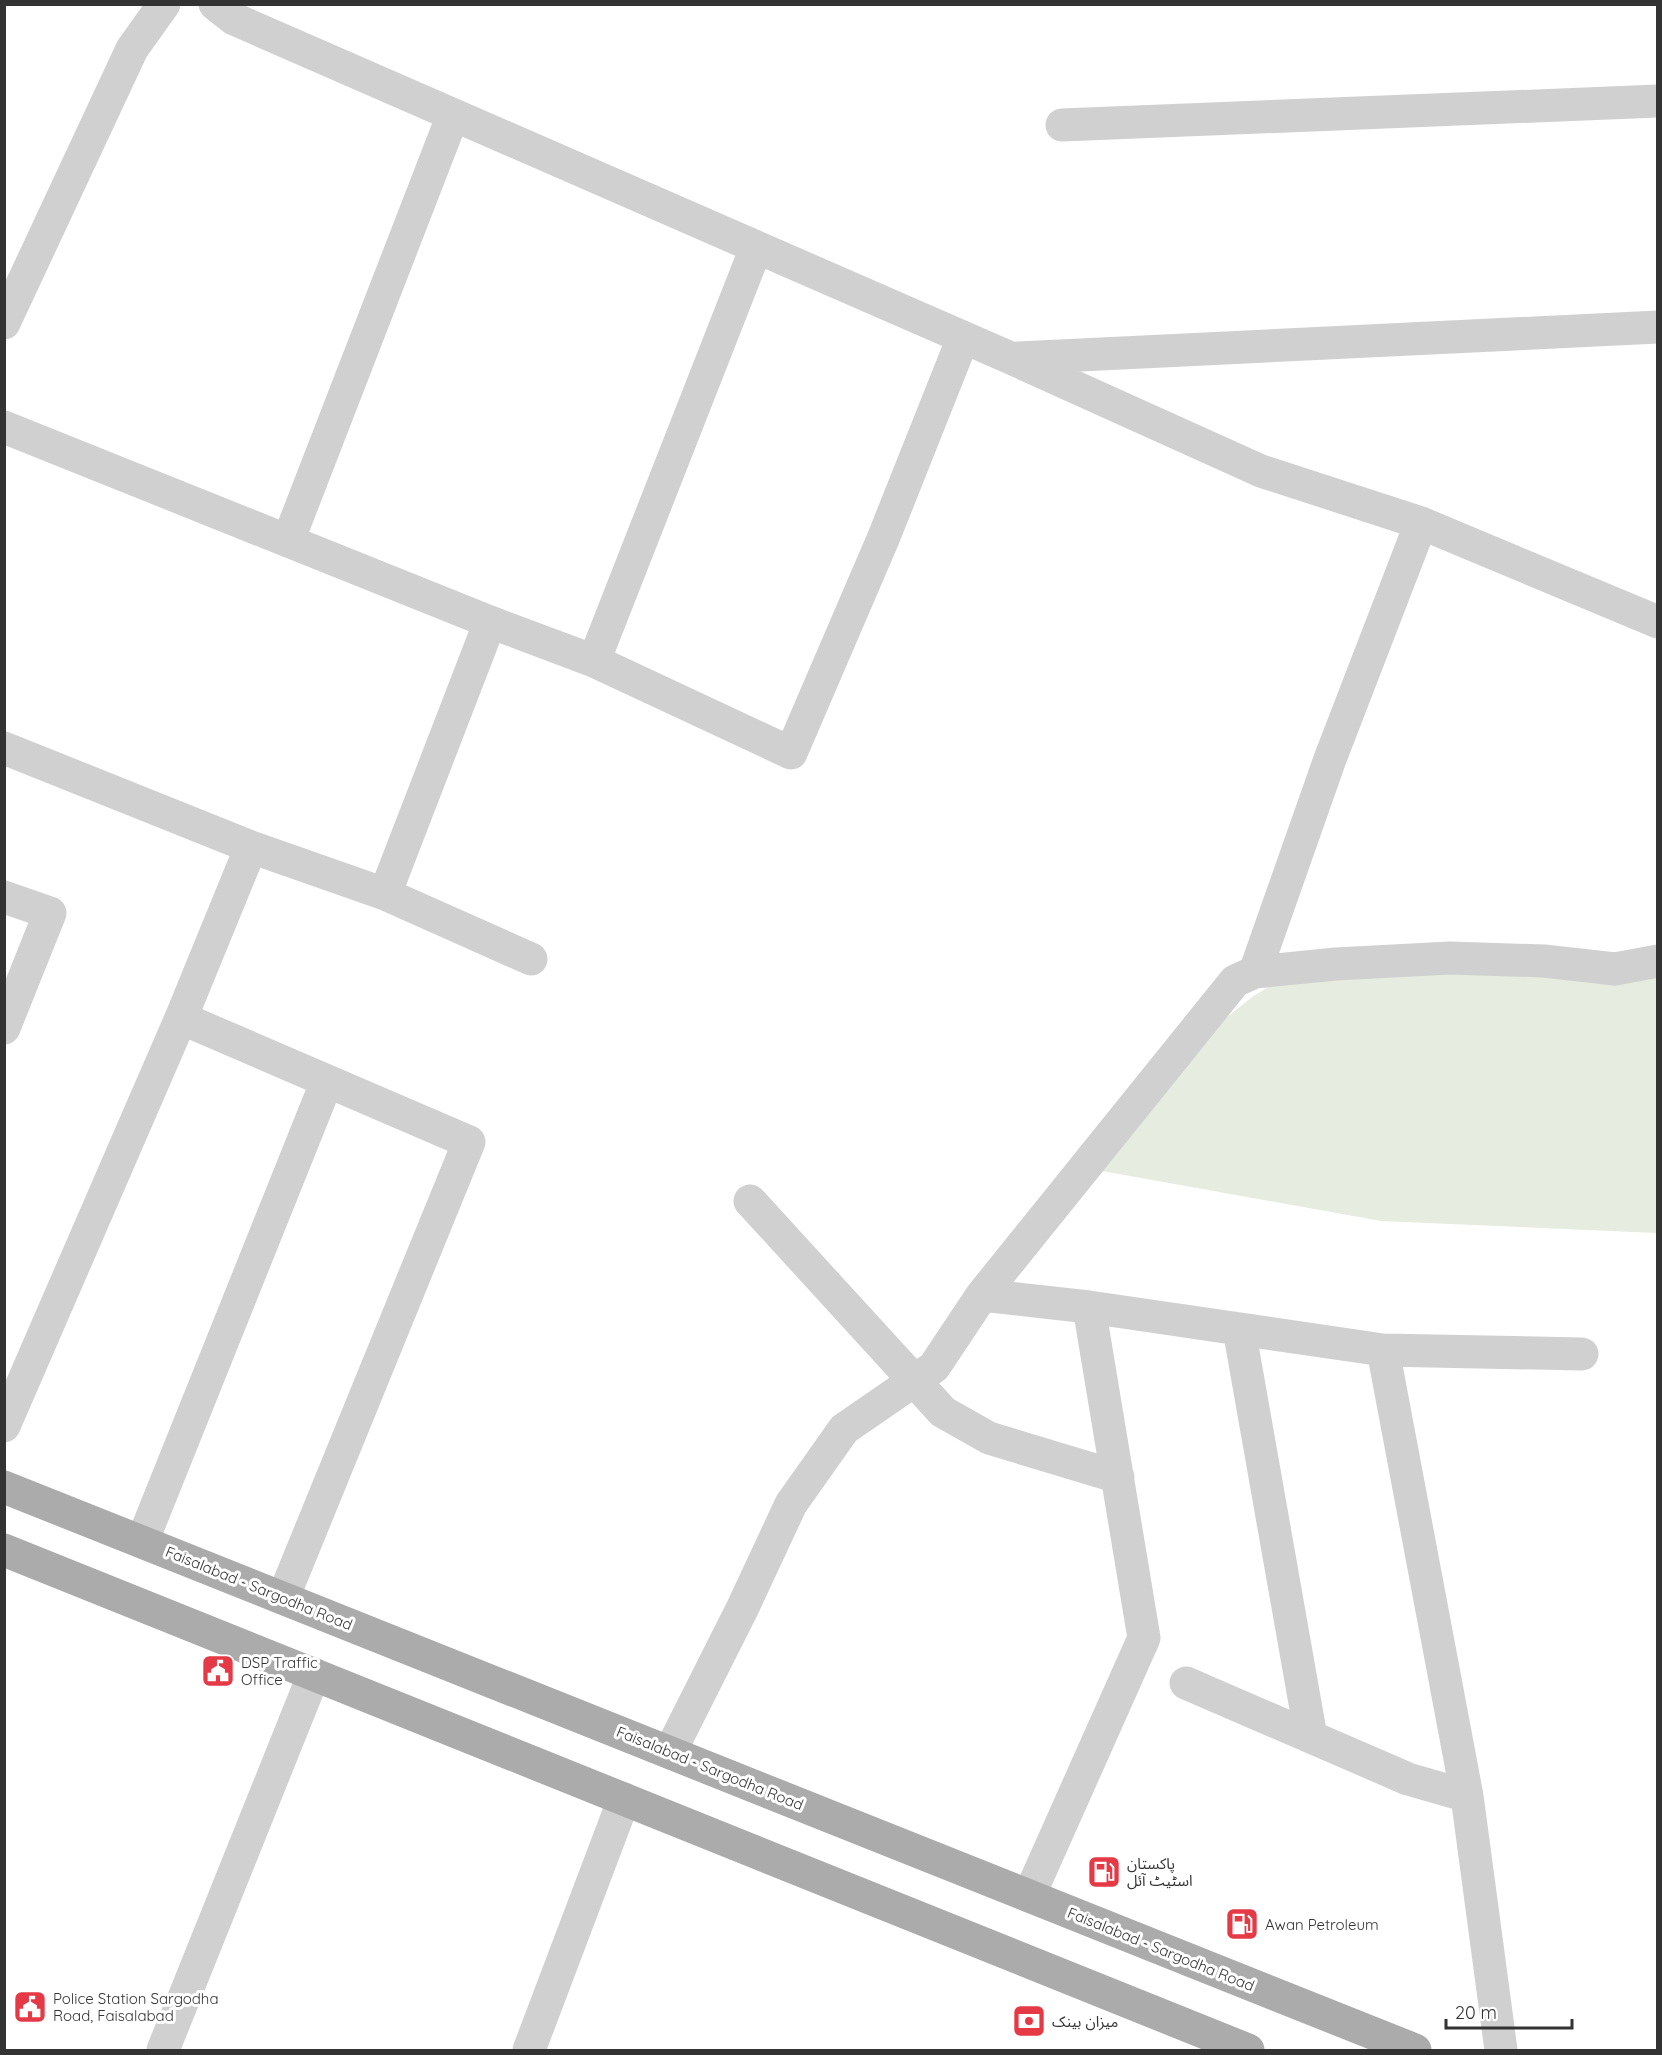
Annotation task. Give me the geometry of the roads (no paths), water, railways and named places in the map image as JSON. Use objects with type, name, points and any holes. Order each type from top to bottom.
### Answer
[{"type":"main road","name":"Faisalabad - Sargodha Road","points":[[4,1487],[1415,2050]]},
{"type":"main road","points":[[4,1550],[1248,2050]]},
{"type":"street","points":[[4,323],[132,49],[164,4]]},
{"type":"street","points":[[215,4],[234,20],[1013,359],[1261,471],[1421,523],[1658,622]]},
{"type":"street","points":[[1062,125],[1658,101]]},
{"type":"street","points":[[288,541],[453,115]]},
{"type":"street","points":[[594,661],[756,248]]},
{"type":"street","points":[[1013,359],[1658,327]]},
{"type":"street","points":[[4,427],[489,622],[594,661],[792,753],[883,539],[963,338]]},
{"type":"street","points":[[1255,972],[1330,759],[1421,523]]},
{"type":"street","points":[[385,894],[489,622]]},
{"type":"street","points":[[4,748],[251,847],[385,894],[531,959]]},
{"type":"street","points":[[4,1426],[181,1018],[251,847]]},
{"type":"street","points":[[4,897],[50,913],[4,1028]]},
{"type":"street","points":[[670,1752],[743,1607],[791,1504],[844,1428],[934,1367],[982,1295],[1235,981],[1255,972],[1336,964],[1450,958],[1544,961],[1615,969],[1658,961]]},
{"type":"street","points":[[181,1018],[469,1142],[283,1598]]},
{"type":"street","points":[[142,1542],[327,1081]]},
{"type":"street","points":[[750,1201],[943,1412],[989,1438],[1118,1477]]},
{"type":"street","points":[[982,1295],[1383,1350],[1582,1354]]},
{"type":"street","points":[[1029,1896],[1144,1638],[1089,1308]]},
{"type":"street","points":[[1239,1329],[1311,1737]]},
{"type":"street","points":[[1383,1350],[1467,1796],[1502,2050]]},
{"type":"street","points":[[163,2050],[314,1674]]},
{"type":"street","points":[[1186,1683],[1408,1779],[1467,1796]]},
{"type":"street","points":[[529,2050],[624,1799]]},
{"type":"place","name":"DSP Traffic Office","points":[[218,1671]]},
{"type":"place","name":"پاکستان اسٹیٹ آئل","points":[[1104,1872]]},
{"type":"place","name":"Awan Petroleum","points":[[1242,1924]]},
{"type":"place","name":"Police Station Sargodha Road, Faisalabad","points":[[30,2007]]},
{"type":"place","name":"میزان بینک","points":[[1029,2021]]}]
